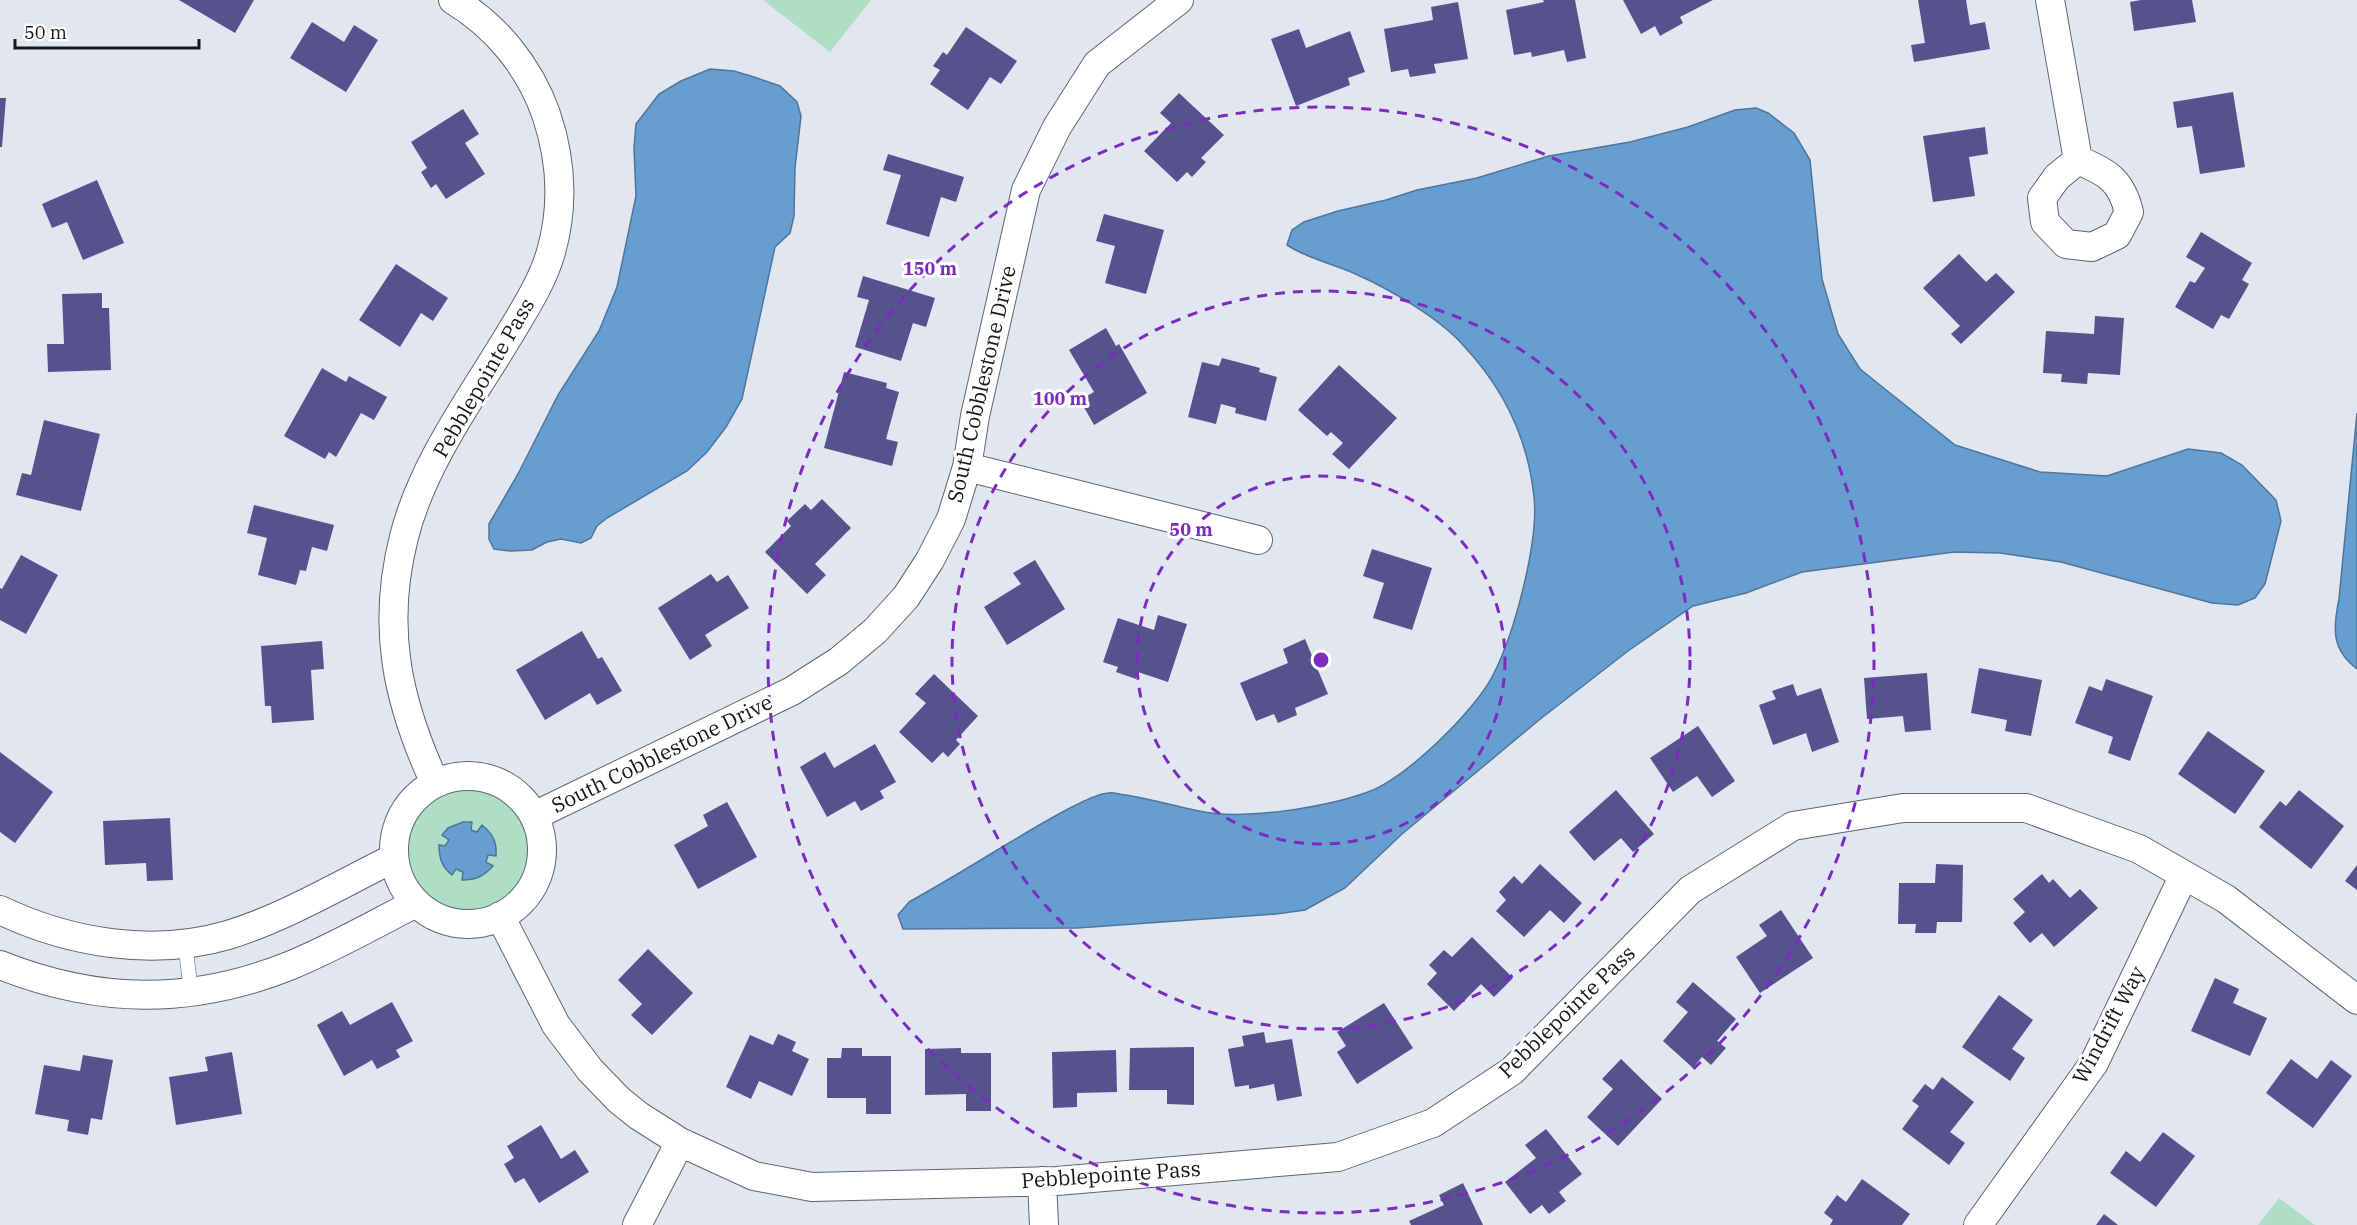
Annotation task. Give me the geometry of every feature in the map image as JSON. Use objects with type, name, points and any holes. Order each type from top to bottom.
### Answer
[{"type":"street","name":"Pebblepointe Pass","points":[[435,783],[416,742],[397,673],[393,627],[399,560],[410,516],[426,476],[543,275],[556,231],[560,192],[556,149],[536,90],[520,63],[499,38],[484,22],[453,0]]},
{"type":"street","name":"South Cobblestone Drive","points":[[534,816],[792,691],[818,676],[858,647],[892,614],[923,572],[951,519],[967,467],[975,416],[1026,190],[1057,127],[1097,64],[1179,0]]},
{"type":"street","points":[[2050,0],[2078,160]]},
{"type":"street","points":[[967,467],[1258,540]]},
{"type":"street","points":[[464,775],[490,779],[520,796],[534,816],[542,841],[540,868],[527,895],[500,916],[471,924],[438,918],[416,903],[402,883],[394,858],[396,833],[413,799],[435,783],[464,775]]},
{"type":"street","name":"Pebblepointe Pass","points":[[500,916],[546,1008],[577,1054],[619,1100],[639,1116],[680,1142],[754,1176],[812,1187],[1042,1181],[1338,1157],[1433,1123],[1512,1071],[1690,890],[1793,826],[1903,808],[2026,808],[2139,849],[2226,899],[2357,1000]]},
{"type":"street","points":[[0,910],[37,926],[97,941],[132,945],[185,942],[226,936],[258,924],[394,858]]},
{"type":"street","name":"Windrift Way","points":[[1978,1225],[2094,1063],[2184,875]]},
{"type":"street","points":[[0,965],[62,986],[108,994],[139,996],[191,992],[222,987],[292,965],[416,903]]},
{"type":"street","points":[[637,1225],[680,1142]]},
{"type":"street","points":[[1042,1181],[1044,1225]]},
{"type":"lane","points":[[185,942],[191,992]]},
{"type":"green space","points":[[763,0],[871,0],[830,52]]},
{"type":"green space","points":[[468,789],[491,794],[502,799],[511,807],[519,816],[524,827],[529,850],[524,873],[519,884],[511,893],[502,901],[491,906],[468,911],[445,906],[434,901],[425,893],[417,884],[412,873],[407,850],[412,827],[417,816],[425,807],[434,799],[445,794]]},
{"type":"green space","points":[[2279,1198],[2315,1225],[2258,1225]]},
{"type":"water","points":[[710,69],[734,71],[780,86],[797,102],[801,116],[795,168],[794,216],[790,233],[775,247],[742,399],[726,427],[707,452],[687,471],[607,518],[597,526],[591,538],[581,543],[561,539],[547,542],[532,550],[494,549],[489,539],[489,524],[518,474],[558,395],[599,331],[617,287],[636,196],[634,148],[636,124],[659,94],[681,81]]},
{"type":"water","points":[[1756,108],[1768,113],[1794,133],[1810,160],[1822,279],[1838,334],[1860,369],[1955,445],[2040,472],[2107,476],[2188,449],[2221,453],[2242,465],[2276,500],[2281,521],[2265,584],[2255,598],[2238,605],[2212,603],[2061,562],[2000,553],[1954,552],[1802,572],[1746,593],[1693,606],[1628,651],[1539,720],[1402,834],[1345,888],[1305,910],[1077,928],[903,929],[898,915],[909,902],[1044,822],[1095,796],[1115,793],[1217,814],[1284,811],[1330,803],[1368,792],[1401,773],[1438,742],[1484,690],[1501,658],[1517,613],[1529,563],[1535,516],[1531,475],[1526,454],[1501,395],[1476,360],[1453,334],[1428,315],[1386,289],[1287,245],[1292,230],[1304,222],[1338,211],[1417,190],[1477,178],[1549,156],[1630,142],[1688,127],[1735,110]]},
{"type":"water","points":[[2357,413],[2357,669],[2342,654],[2335,629]]},
{"type":"water","points":[[463,822],[472,822],[471,830],[477,832],[482,825],[489,832],[495,842],[496,856],[488,855],[486,862],[493,866],[479,877],[462,880],[463,872],[456,869],[452,875],[443,865],[439,845],[445,846],[449,840],[442,835],[448,828]]},
{"type":"building","points":[[179,0],[254,0],[235,33]]},
{"type":"building","points":[[1543,0],[1575,0],[1586,58],[1567,62],[1564,50],[1532,57],[1531,52],[1514,55],[1506,10],[1544,2]]},
{"type":"building","points":[[1623,0],[1713,0],[1680,17],[1683,23],[1660,36],[1655,26],[1641,34]]},
{"type":"building","points":[[1918,0],[1966,0],[1970,25],[1985,22],[1990,49],[1914,62],[1911,45],[1925,43]]},
{"type":"building","points":[[2192,0],[2196,22],[2134,31],[2130,2]]},
{"type":"building","points":[[1458,2],[1468,59],[1434,64],[1436,73],[1410,77],[1408,69],[1391,72],[1384,29],[1433,20],[1431,7]]},
{"type":"building","points":[[312,22],[344,42],[354,25],[378,40],[346,92],[290,58]]},
{"type":"building","points":[[966,27],[1017,61],[1001,84],[990,77],[968,110],[930,84],[940,70],[933,66],[943,52],[947,55]]},
{"type":"building","points":[[1299,29],[1306,48],[1350,31],[1365,72],[1348,78],[1350,85],[1296,106],[1271,39]]},
{"type":"building","points":[[2233,92],[2245,167],[2200,174],[2192,126],[2177,128],[2173,102]]},
{"type":"building","points":[[1179,93],[1224,135],[1201,158],[1206,162],[1192,177],[1187,172],[1177,182],[1144,151],[1171,123],[1160,113]]},
{"type":"building","points":[[0,98],[6,98],[2,147],[0,147]]},
{"type":"building","points":[[463,109],[479,134],[465,143],[485,174],[446,199],[436,184],[431,188],[421,172],[427,168],[411,142]]},
{"type":"building","points":[[1985,127],[1988,154],[1969,157],[1975,196],[1933,202],[1923,136]]},
{"type":"building","points":[[888,154],[964,177],[956,202],[941,197],[929,237],[886,224],[901,175],[883,170]]},
{"type":"building","points":[[97,180],[124,243],[83,260],[67,222],[52,228],[42,204]]},
{"type":"building","points":[[1104,214],[1164,230],[1146,294],[1105,283],[1115,246],[1096,241]]},
{"type":"building","points":[[2201,232],[2252,263],[2242,280],[2249,284],[2229,319],[2221,315],[2213,329],[2175,307],[2190,281],[2195,283],[2205,268],[2186,257]]},
{"type":"building","points":[[1959,254],[1986,282],[1996,273],[2015,292],[1961,344],[1951,334],[1960,326],[1923,288]]},
{"type":"building","points":[[396,264],[448,298],[433,321],[421,313],[400,347],[359,320]]},
{"type":"building","points":[[863,276],[935,298],[926,327],[913,323],[901,361],[855,347],[869,300],[857,297]]},
{"type":"building","points":[[102,293],[102,308],[109,308],[111,370],[48,372],[47,344],[64,344],[62,294]]},
{"type":"building","points":[[2095,316],[2124,318],[2120,375],[2088,373],[2087,384],[2061,382],[2062,374],[2043,373],[2046,331],[2094,334]]},
{"type":"building","points":[[1106,328],[1116,346],[1119,344],[1147,393],[1094,425],[1080,400],[1094,392],[1069,350]]},
{"type":"building","points":[[1222,358],[1260,368],[1259,372],[1277,377],[1266,421],[1235,413],[1236,408],[1221,404],[1216,424],[1188,417],[1202,362],[1219,366]]},
{"type":"building","points":[[1339,365],[1397,418],[1349,469],[1332,454],[1343,443],[1331,432],[1327,436],[1298,410]]},
{"type":"building","points":[[322,368],[346,382],[349,376],[387,397],[374,420],[361,413],[336,457],[329,452],[325,459],[284,436]]},
{"type":"building","points":[[844,372],[887,383],[886,388],[899,392],[886,439],[898,442],[892,466],[824,448]]},
{"type":"building","points":[[44,420],[100,434],[81,511],[16,495],[22,473],[31,475]]},
{"type":"building","points":[[822,499],[851,528],[815,564],[826,575],[807,594],[765,552],[791,526],[787,521],[805,504],[811,510]]},
{"type":"building","points":[[254,505],[334,525],[327,551],[312,547],[306,571],[300,570],[296,585],[258,575],[267,538],[247,533]]},
{"type":"building","points":[[1372,549],[1432,568],[1412,630],[1373,618],[1384,583],[1363,576]]},
{"type":"building","points":[[21,555],[58,575],[26,634],[0,620],[0,588],[2,589]]},
{"type":"building","points":[[1035,560],[1065,609],[1007,645],[984,607],[1021,584],[1013,573]]},
{"type":"building","points":[[711,574],[717,582],[728,575],[749,608],[705,635],[712,646],[690,660],[658,608]]},
{"type":"building","points":[[1158,615],[1187,624],[1168,682],[1138,672],[1136,679],[1116,672],[1118,667],[1103,662],[1118,618],[1154,630]]},
{"type":"building","points":[[582,631],[598,659],[602,657],[622,691],[597,705],[590,693],[545,720],[516,670]]},
{"type":"building","points":[[1305,639],[1328,694],[1295,708],[1297,715],[1278,723],[1274,714],[1256,721],[1240,683],[1288,663],[1283,649]]},
{"type":"building","points":[[322,641],[324,669],[311,670],[314,720],[272,723],[271,706],[265,706],[261,646]]},
{"type":"building","points":[[1979,668],[2042,680],[2031,736],[2005,731],[2007,720],[1971,713]]},
{"type":"building","points":[[1927,673],[1931,730],[1905,732],[1903,716],[1867,719],[1864,678]]},
{"type":"building","points":[[934,674],[978,716],[956,740],[960,744],[948,757],[943,752],[932,763],[899,732],[926,703],[915,694]]},
{"type":"building","points":[[2106,679],[2153,696],[2130,761],[2108,753],[2113,737],[2075,723],[2089,686],[2102,691]]},
{"type":"building","points":[[1793,684],[1797,696],[1821,688],[1839,742],[1812,752],[1806,733],[1773,745],[1759,705],[1776,699],[1772,691]]},
{"type":"building","points":[[1698,726],[1735,781],[1712,797],[1697,776],[1673,792],[1650,758]]},
{"type":"building","points":[[2208,731],[2265,771],[2235,814],[2178,774]]},
{"type":"building","points":[[875,744],[896,782],[880,791],[884,798],[861,811],[855,801],[827,817],[800,767],[825,752],[834,768]]},
{"type":"building","points":[[0,752],[53,792],[15,843],[0,832]]},
{"type":"building","points":[[1616,790],[1654,834],[1633,852],[1621,838],[1594,861],[1569,832]]},
{"type":"building","points":[[2299,790],[2344,826],[2311,869],[2259,827],[2280,801],[2286,806]]},
{"type":"building","points":[[727,802],[757,857],[698,889],[674,845],[708,826],[703,815]]},
{"type":"building","points":[[170,818],[173,880],[147,881],[146,863],[105,865],[103,821]]},
{"type":"building","points":[[1540,864],[1582,903],[1564,923],[1550,910],[1524,937],[1496,911],[1506,900],[1499,892],[1514,876],[1522,884]]},
{"type":"building","points":[[1936,864],[1963,865],[1962,922],[1937,922],[1936,933],[1915,933],[1916,924],[1898,924],[1899,883],[1935,883]]},
{"type":"building","points":[[2357,865],[2357,890],[2345,881]]},
{"type":"building","points":[[2042,874],[2049,883],[2053,879],[2070,898],[2080,889],[2098,908],[2054,947],[2042,933],[2030,943],[2013,923],[2025,912],[2013,899]]},
{"type":"building","points":[[1781,910],[1813,958],[1760,993],[1736,957],[1767,936],[1759,925]]},
{"type":"building","points":[[1472,937],[1513,978],[1494,997],[1481,984],[1454,1011],[1427,984],[1437,973],[1429,965],[1444,950],[1452,957]]},
{"type":"building","points":[[648,949],[693,993],[652,1035],[631,1015],[642,1004],[618,980]]},
{"type":"building","points":[[2215,978],[2239,989],[2233,1003],[2267,1018],[2250,1056],[2191,1031]]},
{"type":"building","points":[[1693,982],[1736,1019],[1717,1041],[1726,1048],[1711,1065],[1702,1057],[1693,1068],[1663,1041],[1688,1012],[1676,1002]]},
{"type":"building","points":[[1999,995],[2033,1020],[2012,1049],[2025,1058],[2010,1081],[1962,1047]]},
{"type":"building","points":[[392,1002],[413,1041],[396,1050],[400,1057],[377,1069],[372,1060],[344,1076],[317,1025],[342,1011],[350,1025]]},
{"type":"building","points":[[1384,1003],[1413,1048],[1357,1084],[1337,1052],[1346,1046],[1337,1032]]},
{"type":"building","points":[[1264,1032],[1266,1043],[1292,1039],[1302,1096],[1277,1101],[1274,1084],[1249,1089],[1249,1085],[1235,1087],[1228,1049],[1244,1046],[1242,1036]]},
{"type":"building","points":[[778,1034],[796,1042],[792,1051],[809,1059],[792,1096],[759,1081],[751,1099],[726,1087],[750,1035],[773,1045]]},
{"type":"building","points":[[1194,1047],[1194,1105],[1167,1104],[1167,1090],[1129,1090],[1130,1048]]},
{"type":"building","points":[[842,1048],[862,1048],[862,1056],[891,1056],[891,1114],[866,1114],[866,1098],[827,1098],[827,1058],[841,1058]]},
{"type":"building","points":[[961,1048],[961,1053],[991,1053],[991,1111],[966,1111],[966,1094],[925,1095],[925,1049]]},
{"type":"building","points":[[1116,1050],[1117,1092],[1077,1093],[1077,1107],[1053,1108],[1052,1052]]},
{"type":"building","points":[[232,1052],[242,1114],[176,1125],[169,1077],[208,1071],[205,1057]]},
{"type":"building","points":[[83,1055],[113,1060],[102,1120],[91,1118],[88,1135],[67,1131],[69,1120],[35,1114],[44,1065],[80,1071]]},
{"type":"building","points":[[1621,1059],[1662,1099],[1618,1146],[1587,1117],[1613,1089],[1602,1079]]},
{"type":"building","points":[[2291,1059],[2317,1079],[2331,1060],[2352,1076],[2313,1128],[2266,1093]]},
{"type":"building","points":[[1942,1077],[1974,1102],[1950,1132],[1965,1143],[1949,1165],[1902,1129],[1919,1106],[1912,1101],[1925,1084],[1933,1090]]},
{"type":"building","points":[[541,1125],[561,1159],[575,1150],[589,1172],[539,1203],[524,1178],[515,1183],[504,1164],[514,1158],[507,1146]]},
{"type":"building","points":[[1546,1129],[1582,1174],[1559,1192],[1566,1201],[1549,1214],[1542,1205],[1530,1214],[1505,1182],[1536,1158],[1525,1145]]},
{"type":"building","points":[[2163,1132],[2195,1156],[2156,1207],[2110,1173],[2126,1151],[2140,1162]]},
{"type":"building","points":[[1862,1179],[1910,1214],[1902,1225],[1830,1225],[1833,1220],[1824,1213],[1837,1195],[1846,1202]]},
{"type":"building","points":[[1463,1183],[1483,1225],[1411,1225],[1409,1221],[1444,1205],[1439,1195]]},
{"type":"building","points":[[2104,1214],[2118,1225],[2096,1225]]}]
